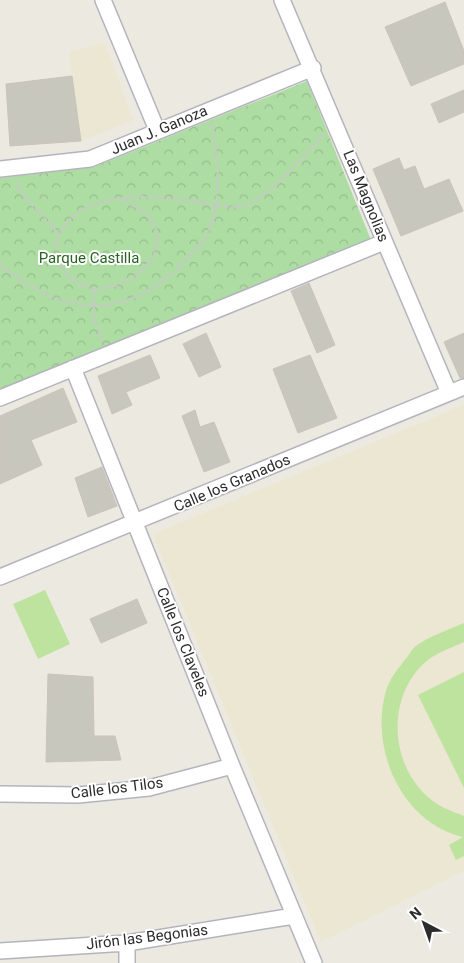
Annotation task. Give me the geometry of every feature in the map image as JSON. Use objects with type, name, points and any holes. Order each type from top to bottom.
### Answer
[{"type":"street","points":[[103,0],[157,130]]},
{"type":"street","name":"Las Magnolias","points":[[282,0],[313,68],[384,242],[449,393]]},
{"type":"street","name":"Juan J. Ganoza","points":[[5,169],[90,159],[157,130],[313,68]]},
{"type":"street","points":[[0,398],[384,242]]},
{"type":"street","name":"Calle los Claveles","points":[[73,368],[232,766],[314,963]]},
{"type":"street","name":"Calle los Granados","points":[[0,577],[464,388]]},
{"type":"street","name":"Calle los Tilos","points":[[0,794],[78,795],[148,788],[232,766]]},
{"type":"street","name":"Jirón las Begonias","points":[[0,951],[127,943],[294,916]]},
{"type":"street","points":[[127,943],[127,963]]},
{"type":"path","points":[[0,265],[16,278],[43,293],[65,302],[92,307],[138,296],[171,274],[191,255],[210,229],[217,205],[219,178],[212,120]]},
{"type":"path","points":[[120,199],[136,205],[150,216],[158,234],[156,251],[141,272],[118,285],[93,289],[74,282],[65,271],[57,256],[56,246],[58,234],[67,221],[84,208],[104,201],[120,199],[148,196],[238,207],[263,197],[335,121]]},
{"type":"path","points":[[5,169],[21,193],[58,234]]},
{"type":"path","points":[[93,289],[92,307],[96,327],[111,352]]},
{"type":"shaded area","points":[[105,43],[133,120],[81,141],[69,52]]},
{"type":"shaded area","points":[[464,405],[464,871],[321,942],[153,534]]},
{"type":"green space","name":"Parque Castilla","points":[[307,81],[371,240],[0,390],[0,178],[94,167]]},
{"type":"green space","points":[[45,590],[70,644],[38,659],[13,604]]},
{"type":"green space","points":[[464,623],[464,642],[433,656],[415,673],[405,689],[398,727],[399,746],[405,764],[414,781],[435,803],[464,816],[464,856],[456,860],[449,845],[463,837],[441,829],[423,816],[407,800],[395,780],[387,759],[382,736],[382,713],[389,683],[414,648],[426,639]]},
{"type":"green space","points":[[464,672],[464,788],[418,695]]},
{"type":"building","points":[[445,2],[464,51],[464,64],[411,86],[385,27]]},
{"type":"building","points":[[72,76],[81,141],[10,146],[6,84]]},
{"type":"building","points":[[464,90],[464,112],[439,123],[431,104]]},
{"type":"building","points":[[399,158],[404,170],[415,166],[424,189],[449,179],[463,211],[401,236],[373,169]]},
{"type":"building","points":[[309,283],[335,345],[317,353],[291,291]]},
{"type":"building","points":[[206,333],[221,367],[199,377],[183,344]]},
{"type":"building","points":[[464,333],[464,378],[460,378],[444,342]]},
{"type":"building","points":[[150,355],[160,378],[126,392],[132,405],[112,414],[98,376]]},
{"type":"building","points":[[310,355],[337,418],[298,433],[273,369]]},
{"type":"building","points":[[63,388],[77,422],[31,440],[42,465],[0,484],[0,416]]},
{"type":"building","points":[[195,410],[200,427],[214,422],[230,462],[204,472],[182,416]]},
{"type":"building","points":[[102,467],[117,506],[88,517],[75,478]]},
{"type":"building","points":[[137,599],[147,623],[101,643],[90,619]]},
{"type":"building","points":[[48,674],[93,677],[94,736],[115,736],[121,760],[46,762]]}]
